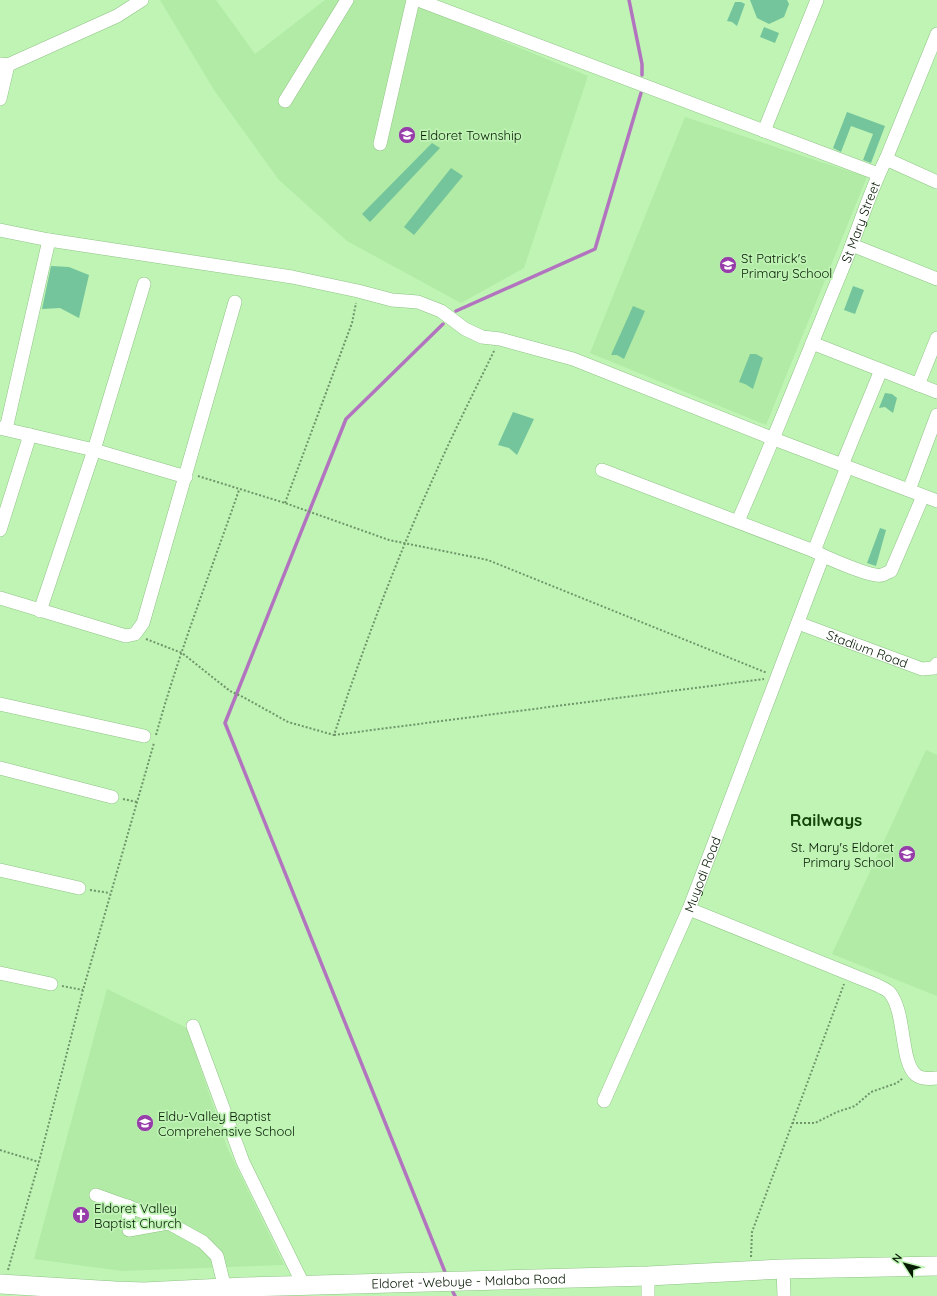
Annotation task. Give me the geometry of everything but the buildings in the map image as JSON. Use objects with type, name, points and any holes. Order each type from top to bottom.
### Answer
[{"type":"highway","name":"Eldoret -Webuye - Malaba Road","points":[[2,1284],[32,1291],[144,1294],[225,1288],[304,1286],[337,1290],[783,1269],[937,1266]]},
{"type":"street","points":[[0,99],[4,64],[117,16],[142,0]]},
{"type":"street","points":[[285,101],[347,0]]},
{"type":"street","points":[[380,144],[413,0]]},
{"type":"street","points":[[418,0],[878,174]]},
{"type":"street","points":[[764,131],[817,0]]},
{"type":"street","name":"St Mary Street","points":[[738,522],[774,439],[852,245],[878,174],[886,159],[937,34]]},
{"type":"street","points":[[886,159],[937,182]]},
{"type":"street","points":[[0,230],[49,240],[292,277],[392,300],[418,302],[441,311],[466,329],[482,337],[500,339],[573,359],[774,439],[937,501]]},
{"type":"street","points":[[49,240],[3,428],[94,450],[186,475]]},
{"type":"street","points":[[852,245],[937,279]]},
{"type":"street","points":[[40,611],[94,450],[144,284]]},
{"type":"street","points":[[0,598],[126,636],[135,634],[143,623],[235,302]]},
{"type":"street","points":[[918,385],[937,338]]},
{"type":"street","points":[[812,342],[937,392]]},
{"type":"street","name":"Muyodi Road","points":[[881,370],[844,466],[798,623],[689,909],[889,992],[898,1009],[907,1058],[912,1071]]},
{"type":"street","points":[[909,490],[937,415]]},
{"type":"street","points":[[0,530],[30,435]]},
{"type":"street","points":[[602,470],[871,574],[882,576],[891,571],[923,496]]},
{"type":"street","name":"Stadium Road","points":[[798,623],[922,669],[934,668],[937,664]]},
{"type":"street","points":[[0,704],[144,736]]},
{"type":"street","points":[[0,768],[112,797]]},
{"type":"street","points":[[0,870],[79,888]]},
{"type":"street","points":[[604,1101],[689,909]]},
{"type":"street","points":[[0,973],[51,984]]},
{"type":"street","points":[[193,1026],[243,1162],[304,1286]]},
{"type":"street","points":[[912,1071],[917,1077],[931,1079],[937,1078]]},
{"type":"street","points":[[96,1195],[160,1218],[203,1242],[217,1256],[225,1288]]},
{"type":"street","points":[[128,1206],[129,1230],[168,1222]]},
{"type":"street","points":[[783,1269],[784,1296]]},
{"type":"street","points":[[648,1276],[648,1296]]},
{"type":"path","points":[[285,503],[352,323],[358,291]]},
{"type":"path","points":[[334,735],[354,675],[405,543],[436,472],[500,339]]},
{"type":"path","points":[[186,475],[285,503],[389,540],[488,560],[777,678]]},
{"type":"path","points":[[2,1284],[39,1162],[83,990],[163,709],[239,490]]},
{"type":"path","points":[[135,634],[161,646],[182,653],[230,691],[288,722],[334,735],[777,678]]},
{"type":"path","points":[[79,888],[110,893]]},
{"type":"path","points":[[750,1271],[752,1232],[848,974]]},
{"type":"path","points":[[51,984],[83,990]]},
{"type":"path","points":[[792,1124],[815,1123],[837,1112],[855,1106],[871,1092],[897,1083],[912,1071]]},
{"type":"path","points":[[0,1150],[39,1162]]},
{"type":"shaded area","name":"Eldoret Township","points":[[160,0],[216,0],[255,54],[325,0],[404,0],[588,76],[524,268],[461,303],[347,241],[279,180],[214,90]]},
{"type":"shaded area","name":"St Patrick's Primary School","points":[[685,117],[867,177],[766,425],[590,353]]},
{"type":"shaded area","name":"St. Mary's Eldoret Primary School","points":[[926,750],[937,755],[937,996],[832,954]]},
{"type":"shaded area","name":"Eldu-Valley Baptist Comprehensive School","points":[[107,989],[187,1028],[227,1147],[284,1265],[122,1271],[34,1259]]},
{"type":"waterway","points":[[629,0],[642,64],[642,75]]},
{"type":"waterway","points":[[456,311],[595,249],[641,93]]},
{"type":"waterway","points":[[443,324],[346,419],[225,723],[445,1272]]},
{"type":"waterway","points":[[453,1292],[455,1296]]},
{"type":"place","name":"Eldoret Township","points":[[407,135]]},
{"type":"place","name":"St Patrick's Primary School","points":[[728,265]]},
{"type":"place","name":"St. Mary's Eldoret Primary School","points":[[907,854]]},
{"type":"place","name":"Eldu-Valley Baptist Comprehensive School","points":[[145,1123]]},
{"type":"place","name":"Eldoret Valley Baptist Church","points":[[81,1215]]},
{"type":"district","name":"Railways","points":[[826,820]]}]
